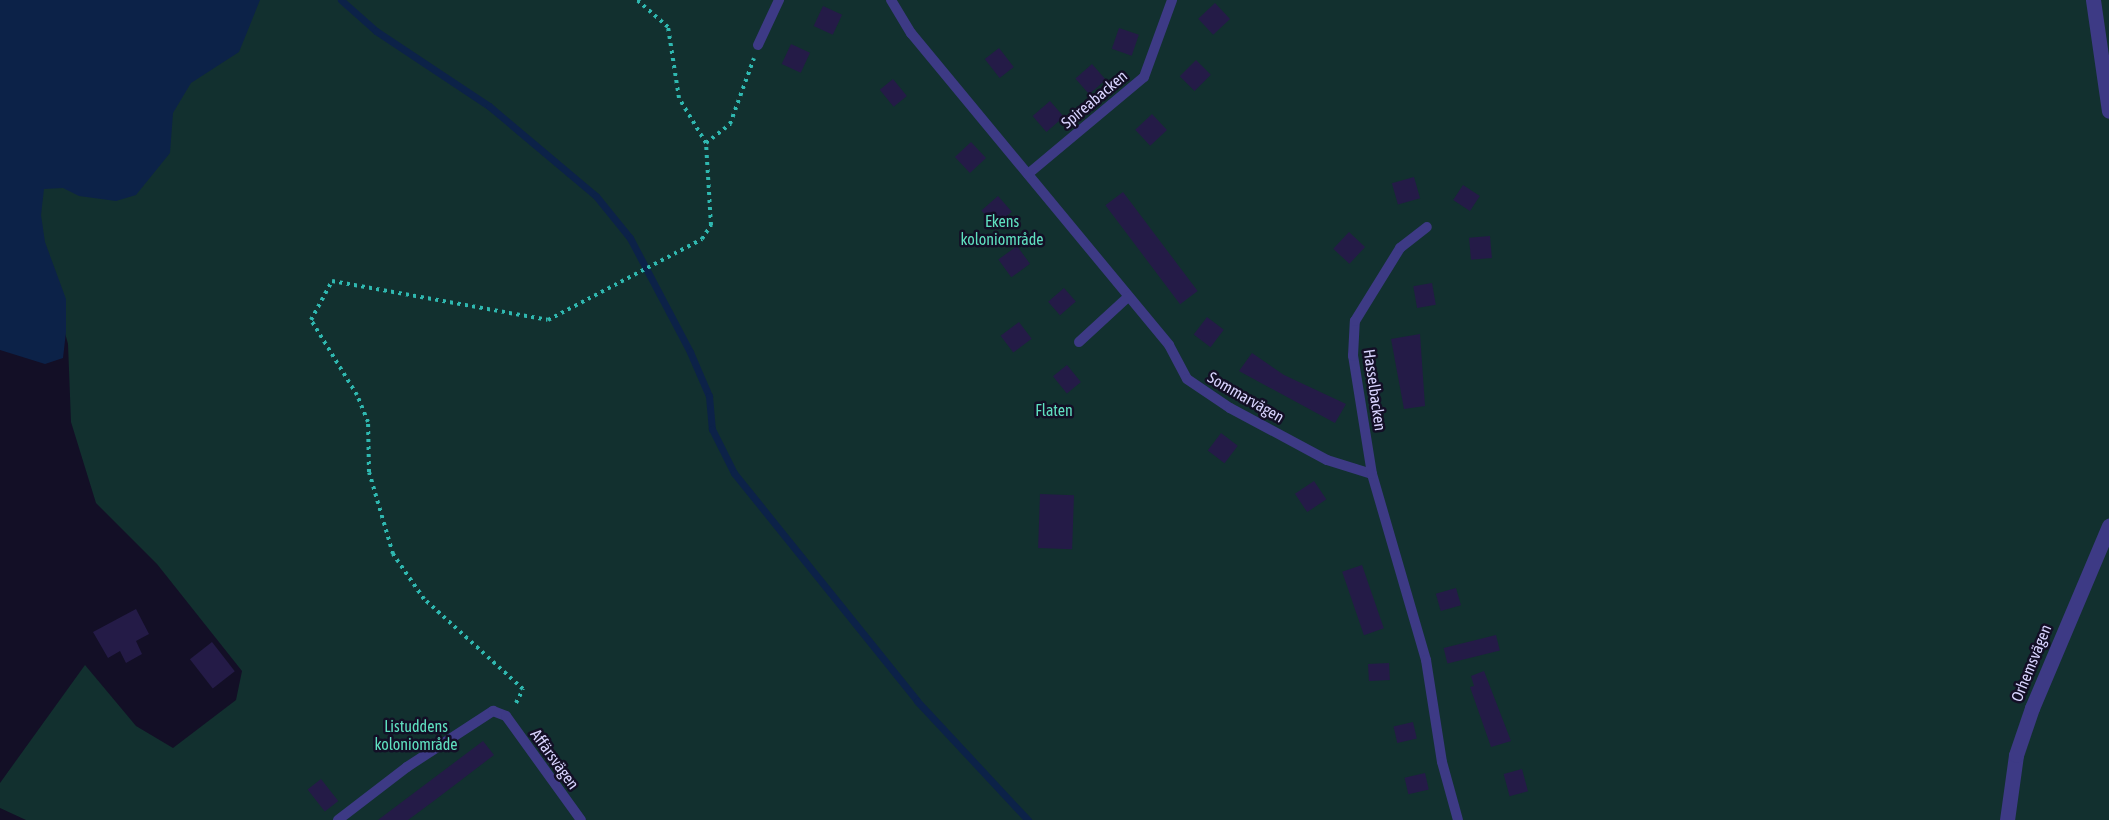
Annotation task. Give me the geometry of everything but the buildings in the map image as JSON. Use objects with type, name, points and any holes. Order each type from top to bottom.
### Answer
[{"type":"street","points":[[2093,0],[2109,111]]},
{"type":"street","name":"Orhemsvägen","points":[[2007,820],[2016,755],[2032,708],[2109,526]]},
{"type":"lane","points":[[758,45],[779,0]]},
{"type":"lane","name":"Sommarvägen","points":[[891,0],[911,33],[1169,345],[1188,379],[1230,408],[1327,460],[1372,474]]},
{"type":"lane","name":"Spireabacken","points":[[1028,174],[1144,77],[1172,0]]},
{"type":"lane","name":"Hasselbacken","points":[[1372,474],[1353,356],[1355,321],[1400,248],[1427,227]]},
{"type":"lane","points":[[1079,342],[1128,297]]},
{"type":"lane","points":[[1372,474],[1426,660],[1442,762],[1458,820]]},
{"type":"lane","points":[[339,820],[407,767],[493,711],[506,716]]},
{"type":"lane","name":"Affärsvägen","points":[[506,716],[580,820]]},
{"type":"path","points":[[506,716],[523,689],[424,599],[393,554],[369,472],[368,422],[357,395],[311,320],[332,281],[548,320],[702,239],[711,225],[706,143],[679,98],[668,27],[638,0]]},
{"type":"path","points":[[646,0],[646,7]]},
{"type":"path","points":[[706,143],[730,124],[758,45]]},
{"type":"green space","name":"Flaten","points":[[0,0],[2109,0],[2109,820],[26,820],[0,808],[0,783],[85,665],[136,726],[173,748],[236,700],[242,671],[157,564],[96,503],[71,422],[68,344],[14,145]]},
{"type":"water","points":[[0,0],[260,0],[239,52],[191,83],[173,113],[170,153],[136,195],[116,201],[79,196],[63,188],[44,189],[41,215],[45,242],[66,299],[63,358],[45,364],[0,350]]},
{"type":"waterway","points":[[341,0],[376,31],[489,106],[596,196],[630,238],[690,352],[709,396],[712,429],[734,473],[917,701],[1028,820]]},
{"type":"park label","name":"Ekens koloniområde","points":[[1002,230]]},
{"type":"park label","name":"Listuddens koloniområde","points":[[416,735]]}]
